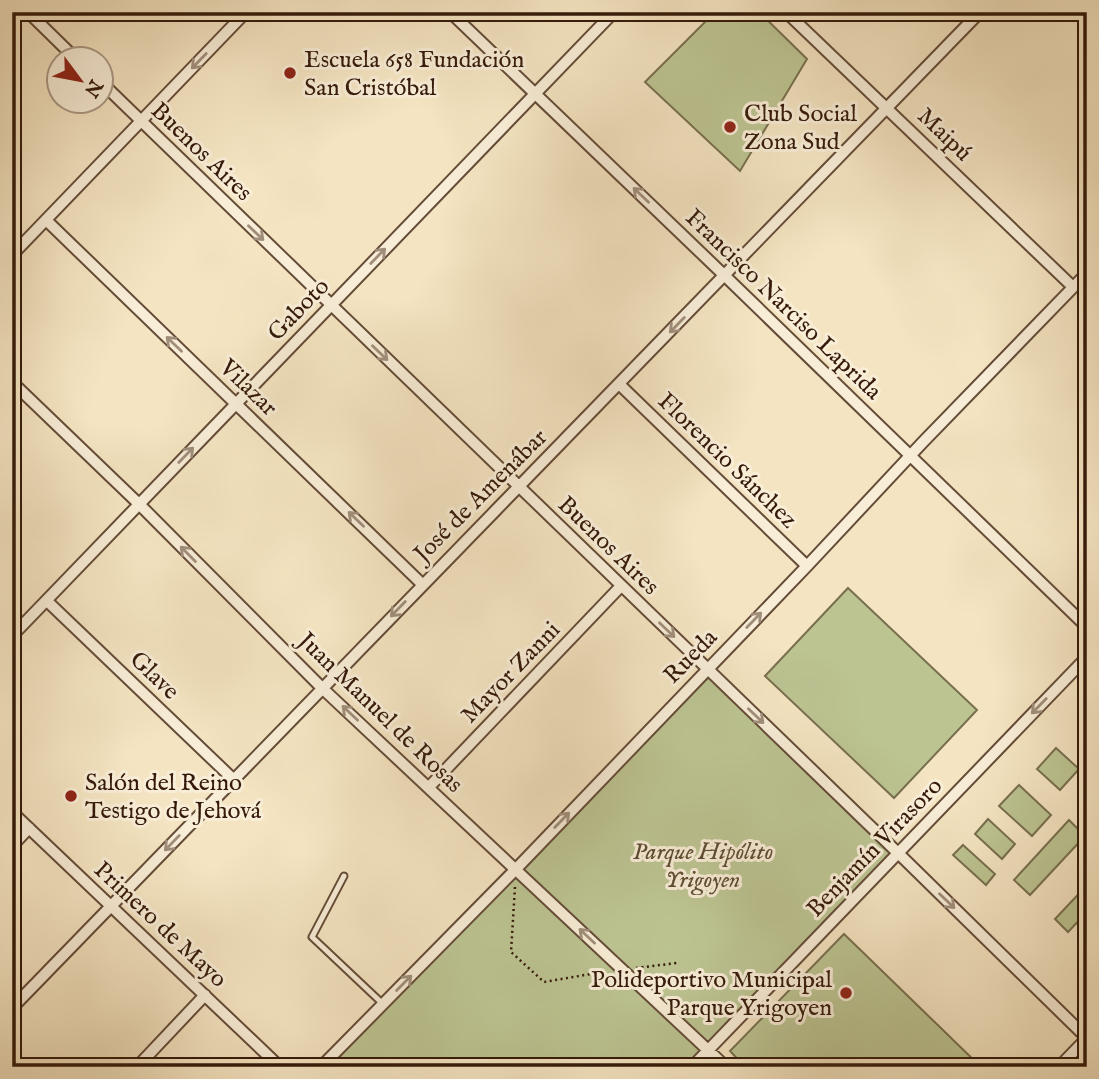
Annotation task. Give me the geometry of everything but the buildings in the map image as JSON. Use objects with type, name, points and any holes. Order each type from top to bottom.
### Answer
[{"type":"street","points":[[28,12],[63,46]]},
{"type":"street","points":[[12,255],[246,12]]},
{"type":"street","name":"Francisco Narciso Laprida","points":[[450,12],[1087,627]]},
{"type":"street","name":"Gaboto","points":[[12,636],[614,12]]},
{"type":"street","name":"Maipú","points":[[786,12],[1073,287]]},
{"type":"street","name":"José de Amenábar","points":[[12,1009],[980,12]]},
{"type":"street","name":"Buenos Aires","points":[[116,97],[1087,1038]]},
{"type":"street","name":"Vilazar","points":[[46,220],[422,584]]},
{"type":"street","name":"Rueda","points":[[321,1067],[516,869],[1087,273]]},
{"type":"street","name":"Juan Manuel de Rosas","points":[[12,382],[139,504],[323,688],[726,1067]]},
{"type":"street","name":"Florencio Sánchez","points":[[619,384],[807,566]]},
{"type":"street","name":"Mayor Zanni","points":[[429,786],[621,586]]},
{"type":"street","name":"Glave","points":[[47,601],[234,780]]},
{"type":"street","name":"Benjamín Virasoro","points":[[692,1067],[1087,657]]},
{"type":"street","name":"Primero de Mayo","points":[[12,812],[280,1067]]},
{"type":"street","points":[[12,846],[29,828]]},
{"type":"street","points":[[137,1067],[205,995]]},
{"type":"street","points":[[1059,1067],[1087,1038]]},
{"type":"lane","points":[[344,876],[312,937],[383,1004]]},
{"type":"path","points":[[516,869],[511,952],[544,982],[677,963]]},
{"type":"green space","name":"Club Social Zona Sud","points":[[715,12],[759,12],[807,59],[740,171],[645,82]]},
{"type":"green space","points":[[848,588],[977,710],[894,798],[765,676]]},
{"type":"green space","name":"Parque Hipólito Yrigoyen","points":[[707,669],[898,853],[692,1067],[321,1067]]},
{"type":"green space","points":[[1056,748],[1079,769],[1060,790],[1037,769]]},
{"type":"green space","points":[[1019,785],[1051,815],[1032,836],[999,806]]},
{"type":"green space","points":[[988,819],[1015,844],[1002,859],[975,834]]},
{"type":"green space","points":[[1069,820],[1085,836],[1030,895],[1014,880]]},
{"type":"green space","points":[[963,845],[995,874],[986,885],[953,855]]},
{"type":"green space","points":[[1087,885],[1087,912],[1068,932],[1055,919]]},
{"type":"green space","name":"Polideportivo Municipal Parque Yrigoyen","points":[[844,934],[981,1067],[745,1067],[730,1051]]},
{"type":"place","name":"Escuela 658 Fundación San Cristóbal","points":[[290,73]]},
{"type":"place","name":"Club Social Zona Sud","points":[[730,127]]},
{"type":"place","name":"Salón del Reino Testigo de Jehová","points":[[71,796]]},
{"type":"place","name":"Polideportivo Municipal Parque Yrigoyen","points":[[846,993]]}]
